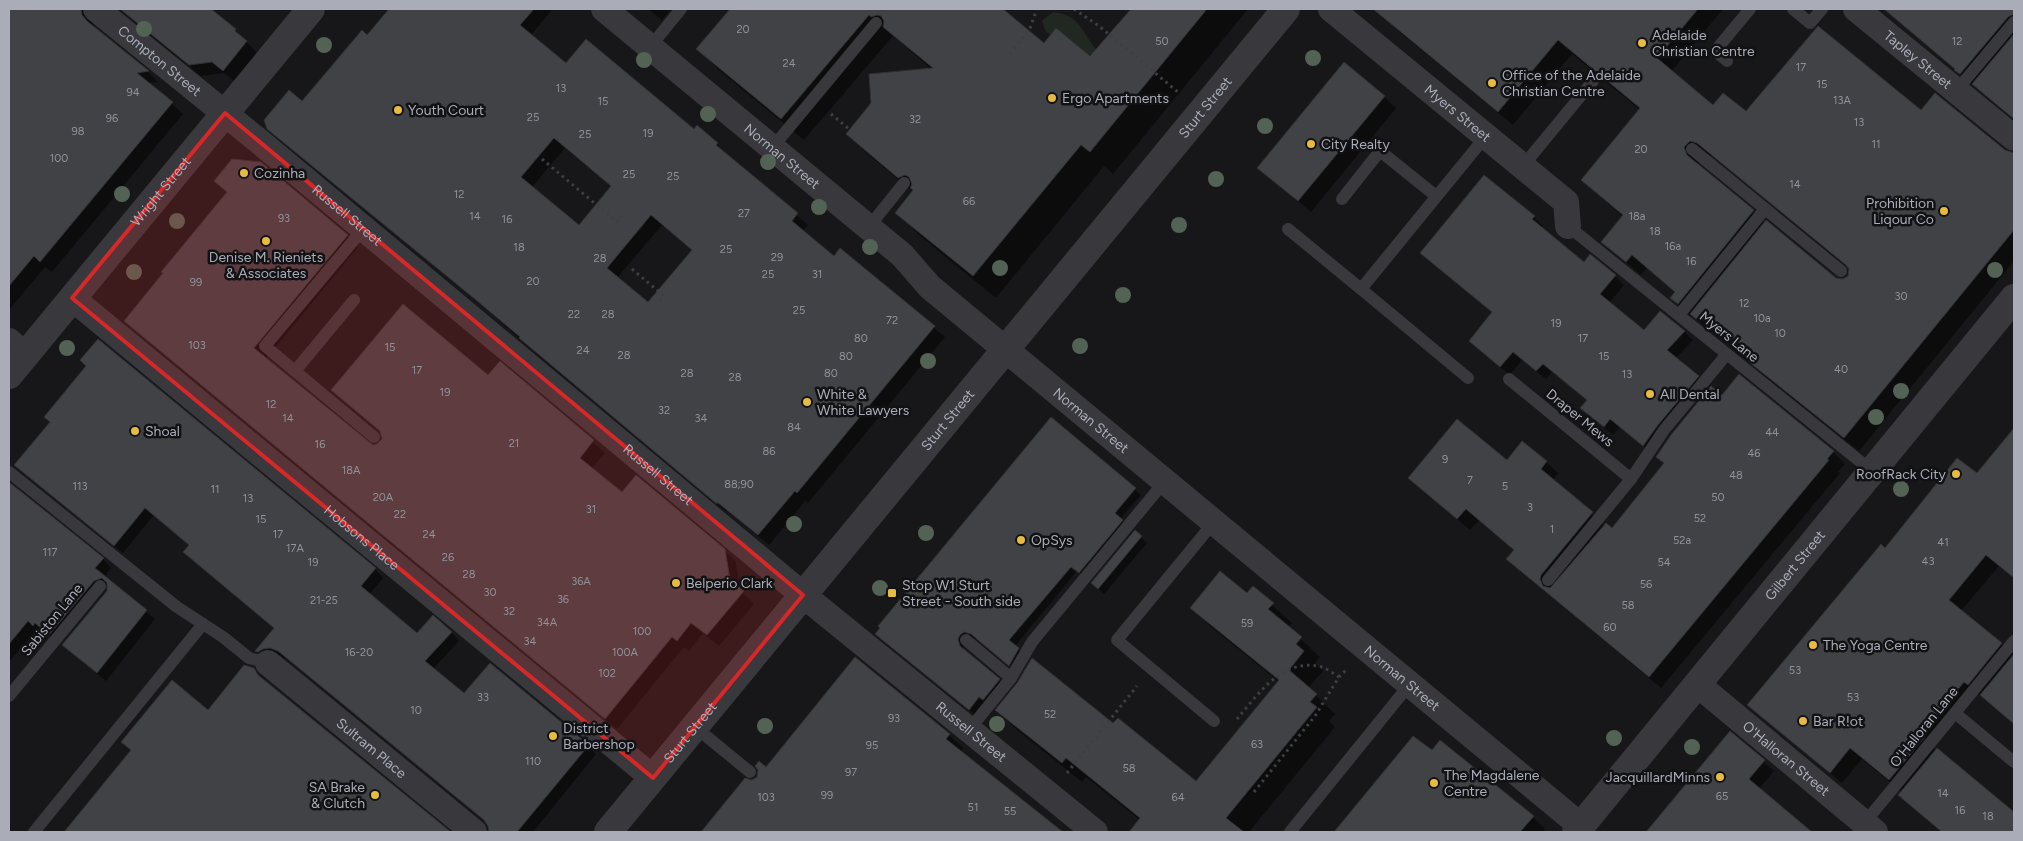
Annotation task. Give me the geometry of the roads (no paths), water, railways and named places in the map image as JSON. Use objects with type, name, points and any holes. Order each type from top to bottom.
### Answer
[{"type":"street","name":"Compton Street","points":[[96,9],[225,113]]},
{"type":"street","name":"Wright Street","points":[[14,357],[72,298],[311,9]]},
{"type":"street","name":"Norman Street","points":[[604,9],[902,256],[930,287],[1410,684],[1579,829]]},
{"type":"street","name":"Sturt Street","points":[[608,832],[1286,9]]},
{"type":"street","name":"Myers Street","points":[[1331,9],[1566,202],[1568,226]]},
{"type":"street","name":"Tapley Street","points":[[1856,9],[2014,138]]},
{"type":"street","name":"Russell Street","points":[[225,113],[803,595],[1095,832]]},
{"type":"street","name":"Hobsons Place","points":[[72,298],[653,778]]},
{"type":"street","name":"Gilbert Street","points":[[1579,829],[2014,298]]},
{"type":"street","name":"Sultram Place","points":[[268,663],[474,832]]},
{"type":"street","name":"O'Halloran Street","points":[[1697,684],[1865,829]]},
{"type":"lane","points":[[650,47],[681,9]]},
{"type":"lane","points":[[1727,61],[1715,51],[1750,9]]},
{"type":"lane","points":[[1793,9],[1810,23],[1822,9]]},
{"type":"lane","name":"Tapley Street","points":[[1956,91],[2014,22]]},
{"type":"lane","points":[[772,148],[876,23]]},
{"type":"lane","points":[[1523,166],[1593,81]]},
{"type":"lane","points":[[1361,288],[1486,136]]},
{"type":"lane","points":[[1692,149],[1841,271]]},
{"type":"lane","points":[[1342,199],[1380,151],[1436,196]]},
{"type":"lane","points":[[868,228],[904,183]]},
{"type":"lane","points":[[1679,315],[1765,209]]},
{"type":"lane","name":"Myers Lane","points":[[1568,226],[1872,472]]},
{"type":"lane","points":[[364,228],[265,346],[374,437]]},
{"type":"lane","points":[[1288,229],[1468,378]]},
{"type":"lane","points":[[295,371],[354,300]]},
{"type":"lane","points":[[1548,580],[1631,479],[1664,430],[1727,354]]},
{"type":"lane","name":"Draper Mews","points":[[1510,379],[1631,479]]},
{"type":"lane","points":[[9,472],[176,607],[203,624],[249,658],[268,663]]},
{"type":"lane","points":[[969,730],[1011,678],[1032,642],[1165,481]]},
{"type":"lane","points":[[1214,522],[1117,640],[1214,721]]},
{"type":"lane","name":"Sabiston Lane","points":[[9,696],[100,586]]},
{"type":"lane","points":[[34,832],[203,624]]},
{"type":"lane","points":[[966,640],[1011,678]]},
{"type":"lane","name":"O'Halloran Lane","points":[[1865,829],[1955,713],[2014,641]]},
{"type":"lane","points":[[1290,832],[1410,684]]},
{"type":"lane","points":[[1955,713],[2014,762]]},
{"type":"lane","points":[[695,727],[750,772]]},
{"type":"place","name":"Adelaide Christian Centre","points":[[1642,43]]},
{"type":"place","name":"Office of the Adelaide Christian Centre","points":[[1492,83]]},
{"type":"place","name":"Ergo Apartments","points":[[1052,98]]},
{"type":"place","name":"Youth Court","points":[[398,110]]},
{"type":"place","name":"City Realty","points":[[1311,144]]},
{"type":"place","name":"Cozinha","points":[[244,173]]},
{"type":"place","name":"Prohibition Liqour Co","points":[[1944,211]]},
{"type":"place","name":"Denise M. Rieniets & Associates","points":[[266,241]]},
{"type":"place","name":"All Dental","points":[[1650,394]]},
{"type":"place","name":"White & White Lawyers","points":[[807,402]]},
{"type":"place","name":"Shoal","points":[[135,431]]},
{"type":"place","name":"RoofRack City","points":[[1956,474]]},
{"type":"place","name":"OpSys","points":[[1021,540]]},
{"type":"place","name":"Belperio Clark","points":[[676,583]]},
{"type":"place","name":"Stop W1 Sturt Street - South side","points":[[892,593]]},
{"type":"place","name":"The Yoga Centre","points":[[1813,645]]},
{"type":"place","name":"Bar R!ot","points":[[1803,721]]},
{"type":"place","name":"District Barbershop","points":[[553,736]]},
{"type":"place","name":"JacquillardMinns","points":[[1720,777]]},
{"type":"place","name":"The Magdalene Centre","points":[[1434,783]]},
{"type":"place","name":"SA Brake & Clutch","points":[[375,795]]}]
